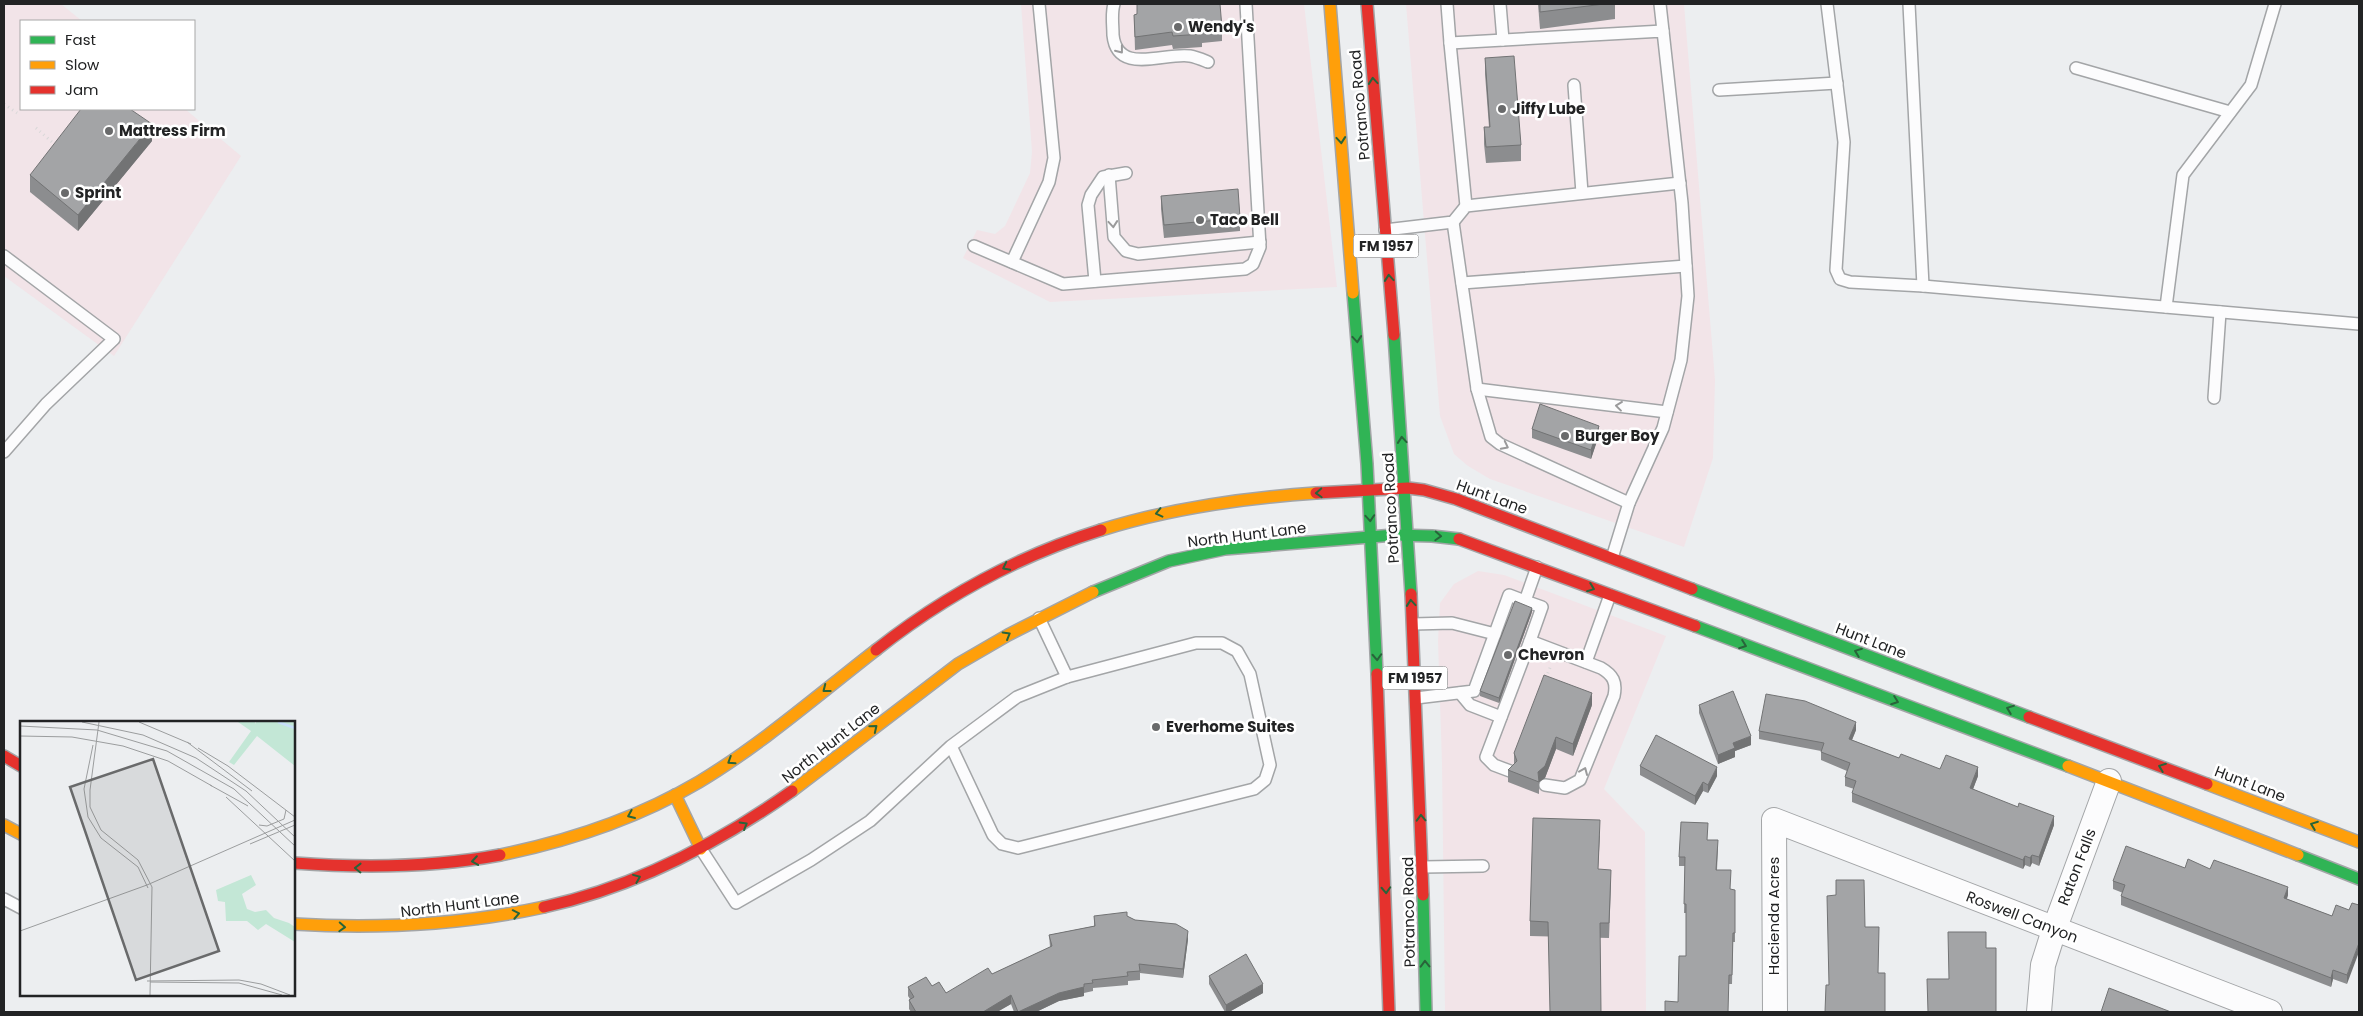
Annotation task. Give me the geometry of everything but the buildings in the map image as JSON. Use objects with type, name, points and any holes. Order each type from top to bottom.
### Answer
[{"type":"main road","name":"Potranco Road","points":[[1330,4],[1371,538],[1390,867],[1387,912],[1389,1012]]},
{"type":"main road","name":"Potranco Road","points":[[1367,4],[1413,624],[1418,867],[1426,1012]]},
{"type":"main road","points":[[1362,93],[1365,101],[1376,116]]},
{"type":"main road","name":"Hunt Lane","points":[[1368,490],[1423,490],[1456,499],[2359,842]]},
{"type":"main road","points":[[295,863],[346,868],[389,868],[483,860],[539,847],[589,832],[675,795],[746,750],[905,627],[965,588],[1024,558],[1112,525],[1184,508],[1257,497],[1368,490]]},
{"type":"main road","points":[[1371,538],[1407,536],[1455,538],[1610,595],[1668,612],[2359,879]]},
{"type":"main road","name":"North Hunt Lane","points":[[295,924],[347,928],[404,928],[495,918],[558,905],[612,888],[701,849],[754,819],[783,800],[949,670],[1039,618],[1132,574],[1190,556],[1255,546],[1371,538]]},
{"type":"main road","points":[[1804,647],[1823,638]]},
{"type":"main road","points":[[5,757],[20,765]]},
{"type":"main road","points":[[675,795],[701,849]]},
{"type":"main road","points":[[4,825],[20,833]]},
{"type":"main road","points":[[1387,912],[1398,948]]},
{"type":"street","name":"Raton Falls","points":[[2039,1012],[2043,965],[2109,781]]},
{"type":"street","name":"Roswell Canyon","points":[[1774,820],[2054,930],[2270,1012]]},
{"type":"street","name":"Hacienda Acres","points":[[1774,820],[1775,1012]]},
{"type":"lane","points":[[1012,262],[1049,182],[1054,158],[1039,4]]},
{"type":"lane","points":[[1114,4],[1112,14],[1114,39],[1122,54],[1138,60],[1189,56],[1208,62]]},
{"type":"lane","points":[[974,246],[1063,284],[1245,270],[1253,264],[1258,255],[1260,242],[1246,4]]},
{"type":"lane","points":[[1385,230],[1453,222],[1466,206],[1447,4]]},
{"type":"lane","points":[[1500,4],[1503,40]]},
{"type":"lane","points":[[1612,558],[1629,503],[1662,428],[1667,412],[1681,360],[1688,296],[1680,183],[1660,4]]},
{"type":"lane","points":[[1827,4],[1844,142],[1836,270],[1840,279],[1850,282],[1923,286],[2359,324]]},
{"type":"lane","points":[[1908,4],[1923,286]]},
{"type":"lane","points":[[2166,308],[2183,175],[2251,85],[2275,4]]},
{"type":"lane","points":[[1450,43],[1663,31]]},
{"type":"lane","points":[[2076,68],[2230,112]]},
{"type":"lane","points":[[1719,90],[1837,83]]},
{"type":"lane","points":[[1574,86],[1582,194]]},
{"type":"lane","points":[[1095,282],[1088,205],[1095,186],[1104,177],[1126,173]]},
{"type":"lane","points":[[1108,175],[1114,237],[1126,251],[1138,254],[1260,242]]},
{"type":"lane","points":[[1466,206],[1680,183]]},
{"type":"lane","points":[[1453,222],[1477,389],[1491,437],[1500,444],[1629,503]]},
{"type":"lane","points":[[4,256],[114,339],[46,404],[4,452]]},
{"type":"lane","points":[[1462,283],[1686,266]]},
{"type":"lane","points":[[2214,398],[2220,312]]},
{"type":"lane","points":[[1477,389],[1667,412]]},
{"type":"lane","points":[[1525,601],[1537,567]]},
{"type":"lane","points":[[1416,698],[1474,691],[1509,595],[1542,607],[1486,757],[1494,765],[1510,772]]},
{"type":"lane","points":[[1586,662],[1610,595]]},
{"type":"lane","points":[[1039,618],[1067,678]]},
{"type":"lane","points":[[1413,624],[1452,623],[1495,634]]},
{"type":"lane","points":[[1530,641],[1586,662],[1609,673],[1615,684],[1614,696],[1580,780],[1565,788],[1545,785]]},
{"type":"lane","points":[[701,849],[736,903],[811,860],[870,820],[951,746],[1017,697],[1067,678],[1196,643],[1222,643],[1237,651],[1250,674],[1270,764],[1265,780],[1254,789],[1018,848],[1002,844],[993,835],[951,746]]},
{"type":"lane","points":[[1460,693],[1470,705],[1501,717]]},
{"type":"lane","points":[[1418,867],[1483,866]]},
{"type":"lane","points":[[4,899],[20,907]]},
{"type":"path","points":[[4,104],[16,113]]},
{"type":"path","points":[[36,128],[52,142]]},
{"type":"shaded area","points":[[4,4],[61,4],[81,20],[20,20],[20,110],[186,110],[241,156],[114,356],[4,276]]},
{"type":"shaded area","points":[[1021,4],[1304,4],[1337,287],[1050,302],[963,258],[977,230],[995,234],[1005,226],[1030,173],[1032,152]]},
{"type":"shaded area","points":[[1406,4],[1684,4],[1715,380],[1713,458],[1684,547],[1490,479],[1468,466],[1454,454],[1440,416]]},
{"type":"shaded area","points":[[1478,571],[1504,575],[1666,636],[1604,789],[1645,832],[1646,1012],[1445,1012],[1442,763],[1438,641],[1440,603],[1454,584]]},
{"type":"traffic: fast","points":[[1353,293],[1367,464],[1377,674]]},
{"type":"traffic: fast","points":[[1394,335],[1411,594]]},
{"type":"traffic: fast","points":[[1093,592],[1169,561],[1225,549],[1394,535],[1459,539]]},
{"type":"traffic: fast","points":[[1692,589],[2029,717]]},
{"type":"traffic: fast","points":[[1695,626],[2068,766]]},
{"type":"traffic: fast","points":[[2298,855],[2359,879]]},
{"type":"traffic: fast","points":[[1423,895],[1426,1012]]},
{"type":"traffic: slow","points":[[1330,4],[1353,293]]},
{"type":"traffic: slow","points":[[1101,530],[1127,522],[1207,505],[1316,493]]},
{"type":"traffic: slow","points":[[792,791],[958,664],[1008,635],[1093,592]]},
{"type":"traffic: slow","points":[[500,855],[552,843],[602,827],[676,795],[745,752],[876,650]]},
{"type":"traffic: slow","points":[[2068,766],[2298,855]]},
{"type":"traffic: slow","points":[[2207,784],[2359,842]]},
{"type":"traffic: slow","points":[[675,795],[701,849]]},
{"type":"traffic: slow","points":[[4,825],[20,833]]},
{"type":"traffic: slow","points":[[295,924],[389,926],[451,922],[544,907]]},
{"type":"traffic: jam","points":[[1367,4],[1394,335]]},
{"type":"traffic: jam","points":[[1316,493],[1408,488],[1424,490],[1456,499],[1692,589]]},
{"type":"traffic: jam","points":[[876,650],[928,613],[982,580],[1040,552],[1101,530]]},
{"type":"traffic: jam","points":[[1459,539],[1695,626]]},
{"type":"traffic: jam","points":[[1411,594],[1423,895]]},
{"type":"traffic: jam","points":[[1377,674],[1389,1012]]},
{"type":"traffic: jam","points":[[2029,717],[2207,784]]},
{"type":"traffic: jam","points":[[4,756],[20,765]]},
{"type":"traffic: jam","points":[[544,907],[611,888],[674,861],[734,829],[792,791]]},
{"type":"traffic: jam","points":[[295,863],[346,866],[423,865],[500,855]]},
{"type":"place","name":"Wendy's","points":[[1178,27]]},
{"type":"place","name":"Jiffy Lube","points":[[1502,109]]},
{"type":"place","name":"Mattress Firm","points":[[109,131]]},
{"type":"place","name":"Sprint","points":[[65,193]]},
{"type":"place","name":"Taco Bell","points":[[1200,220]]},
{"type":"place","name":"Burger Boy","points":[[1565,436]]},
{"type":"place","name":"Chevron","points":[[1508,655]]},
{"type":"place","name":"Everhome Suites","points":[[1156,727]]}]
